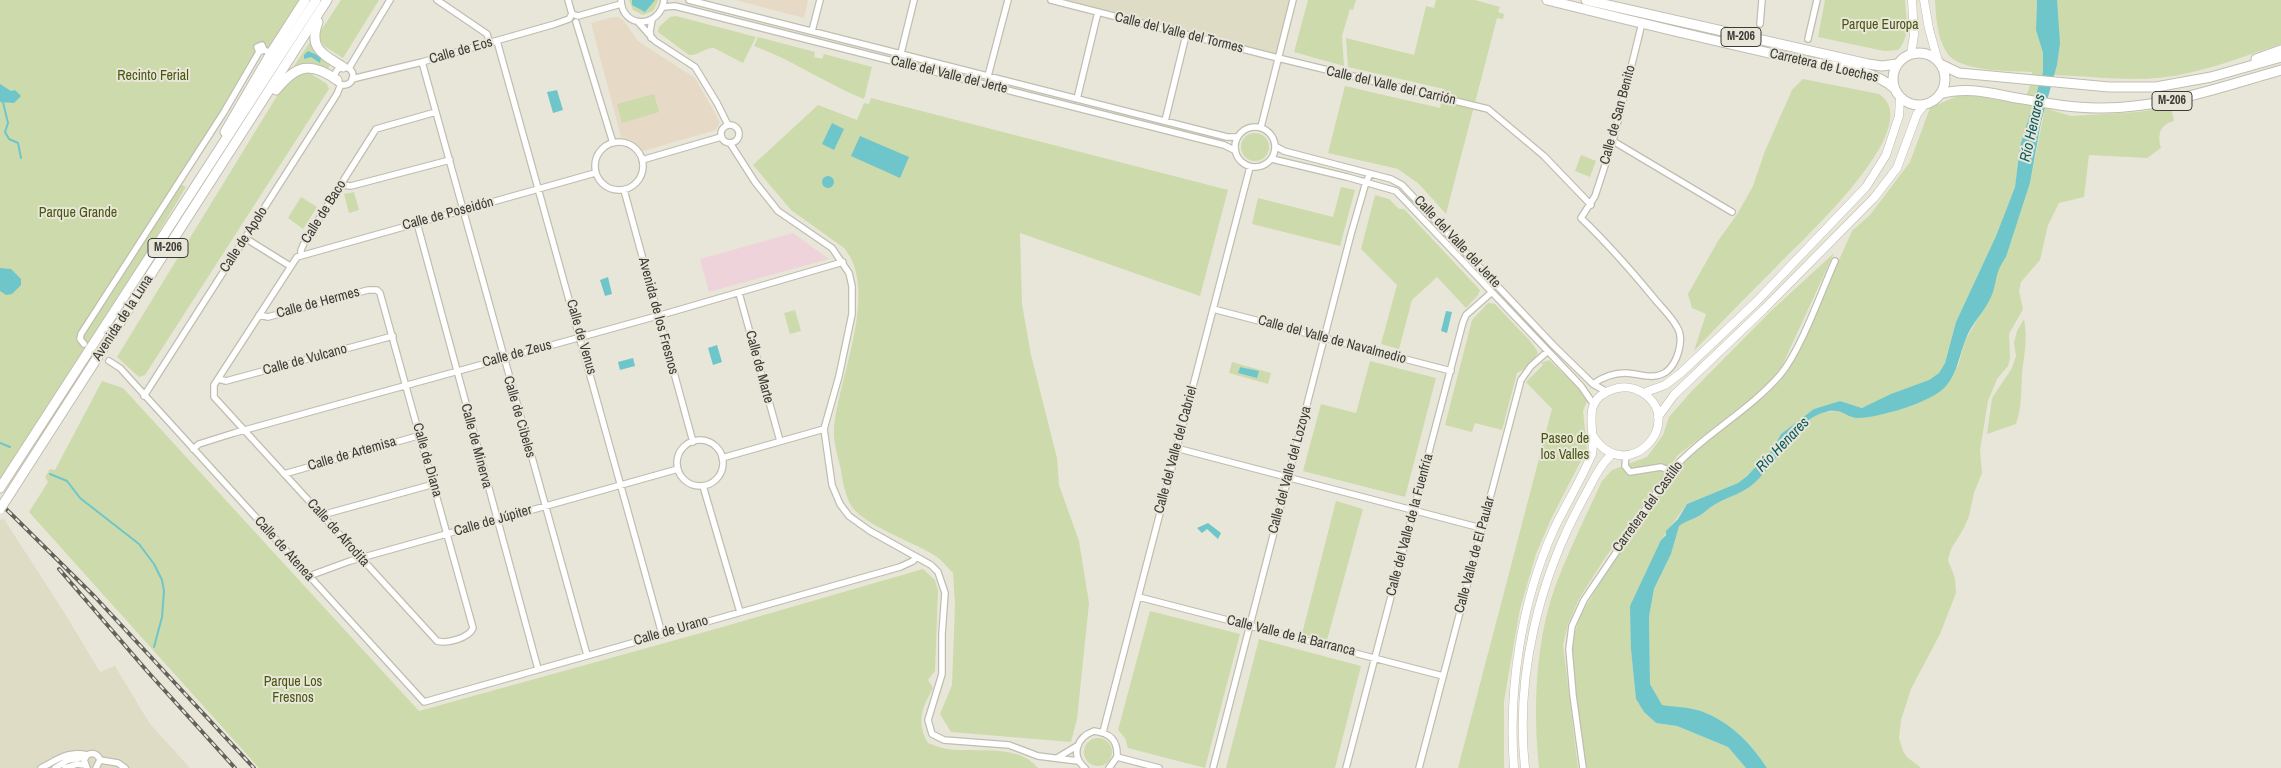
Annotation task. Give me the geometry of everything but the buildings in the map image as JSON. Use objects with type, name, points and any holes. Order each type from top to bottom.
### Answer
[{"type":"main road","points":[[204,174],[265,52],[306,0]]},
{"type":"main road","name":"Carretera de Loeches","points":[[1547,0],[1802,61],[1866,73],[1880,78],[1894,88]]},
{"type":"main road","name":"Carretera de Loeches","points":[[1586,0],[1868,64],[1882,66],[1897,64]]},
{"type":"main road","points":[[1894,88],[1893,75],[1897,64],[1911,54],[1914,35],[1912,0]]},
{"type":"main road","points":[[1924,0],[1929,30],[1943,69],[1945,82],[1940,94]]},
{"type":"main road","points":[[323,1],[314,32],[314,42],[319,50],[346,68]]},
{"type":"main road","name":"Avenida de la Luna","points":[[2,486],[204,174],[323,1]]},
{"type":"main road","name":"Avenida de la Luna","points":[[0,509],[212,180],[323,1]]},
{"type":"main road","points":[[2177,84],[2281,50]]},
{"type":"main road","name":"M-206","points":[[1911,54],[1927,54],[1959,73],[2137,88],[2177,84],[2211,77],[2281,57]]},
{"type":"main road","points":[[212,180],[249,133],[276,89],[289,74],[309,66],[319,69],[339,82]]},
{"type":"main road","name":"M-206","points":[[1924,104],[1933,101],[1940,94],[1962,89],[1979,90],[2060,105],[2098,108],[2176,100],[2281,70]]},
{"type":"main road","name":"M-206","points":[[1894,88],[1900,98]]},
{"type":"main road","points":[[1644,393],[1665,385],[1680,373],[1756,302],[1848,208],[1866,187],[1886,155],[1899,116],[1900,98],[1912,104],[1924,104]]},
{"type":"main road","points":[[1658,417],[1674,395],[1764,310],[1874,198],[1897,168],[1917,114],[1924,104]]},
{"type":"main road","points":[[1514,768],[1512,710],[1522,633],[1538,571],[1554,530],[1589,460],[1594,444],[1590,426],[1590,415],[1594,405],[1607,392],[1625,387],[1644,393],[1653,403],[1658,417],[1658,428],[1654,439],[1637,453],[1626,456],[1612,454],[1598,444],[1593,436]]},
{"type":"main road","points":[[1526,768],[1523,747],[1524,696],[1530,650],[1548,576],[1578,507],[1600,469],[1612,454]]},
{"type":"street","points":[[346,68],[352,73],[352,79],[347,84],[339,82],[336,72],[346,68],[390,0]]},
{"type":"street","points":[[437,0],[487,34],[490,43]]},
{"type":"street","points":[[568,0],[613,143]]},
{"type":"street","points":[[651,38],[652,20],[663,7],[664,0]]},
{"type":"street","name":"Calle del Valle del Jerte","points":[[690,0],[1227,137],[1237,137]]},
{"type":"street","points":[[812,31],[820,0]]},
{"type":"street","points":[[900,53],[914,0]]},
{"type":"street","points":[[988,76],[1008,0]]},
{"type":"street","name":"Calle del Valle del Tormes","points":[[1051,0],[1278,58]]},
{"type":"street","points":[[1261,127],[1293,0]]},
{"type":"street","points":[[1760,24],[1762,0]]},
{"type":"street","points":[[1808,39],[1817,0]]},
{"type":"street","points":[[621,2],[624,12],[638,22],[651,38],[695,67],[728,125]]},
{"type":"street","name":"Calle de Eos","points":[[352,79],[497,41],[621,2]]},
{"type":"street","name":"Calle del Valle del Jerte","points":[[663,7],[674,6],[810,39],[1224,145],[1234,150]]},
{"type":"street","points":[[1077,99],[1098,12]]},
{"type":"street","points":[[638,22],[652,20]]},
{"type":"street","name":"Calle de San Benito","points":[[1593,384],[1603,377],[1612,374],[1626,373],[1656,376],[1672,367],[1677,357],[1680,334],[1678,328],[1617,253],[1581,218],[1591,204],[1613,141],[1642,23]]},
{"type":"street","points":[[1165,121],[1186,35]]},
{"type":"street","name":"Calle de Venus","points":[[497,41],[581,337],[662,634]]},
{"type":"street","points":[[84,344],[80,339],[81,334],[224,112],[265,52]]},
{"type":"street","name":"Calle del Valle del Carrión","points":[[1278,58],[1484,108],[1502,119],[1544,156],[1591,204]]},
{"type":"street","name":"Calle de Cibeles","points":[[422,62],[464,210],[503,359],[587,655]]},
{"type":"street","name":"Calle de Apolo","points":[[144,396],[245,238],[339,82]]},
{"type":"street","name":"Calle de Baco","points":[[214,397],[214,384],[294,260],[301,255],[305,241],[376,129],[436,112]]},
{"type":"street","points":[[721,137],[722,130],[728,125],[735,126],[739,132],[738,138],[730,143]]},
{"type":"street","points":[[1261,127],[1271,135],[1275,146],[1272,159],[1259,167],[1250,167],[1240,161],[1234,150],[1237,137],[1248,128],[1261,127]]},
{"type":"street","points":[[642,160],[721,137]]},
{"type":"street","points":[[721,137],[730,143],[755,182],[778,210],[832,248],[849,272],[852,286],[852,314],[839,376],[824,429],[832,485],[840,504],[849,516],[870,532],[931,565],[938,572],[945,593],[942,674],[928,720],[932,734],[944,740],[1009,745],[1038,756],[1078,761]]},
{"type":"street","points":[[1613,141],[1732,212]]},
{"type":"street","points":[[622,142],[630,145],[637,151],[642,160],[643,169],[640,178],[633,186],[624,190],[614,190],[607,187],[595,173],[595,163],[598,154],[604,147],[613,143],[622,142]]},
{"type":"street","name":"Calle del Valle del Jerte","points":[[1275,146],[1284,151],[1391,179],[1402,185],[1593,384],[1607,392]]},
{"type":"street","name":"Calle del Valle del Jerte","points":[[1272,159],[1396,191],[1588,394],[1594,405]]},
{"type":"street","points":[[341,185],[351,186],[450,160]]},
{"type":"street","name":"Calle del Valle del Cabriel","points":[[1103,732],[1250,167]]},
{"type":"street","name":"Calle de Poseidón","points":[[301,255],[595,173]]},
{"type":"street","name":"Calle del Valle del Lozoya","points":[[1213,768],[1366,182],[1370,174]]},
{"type":"street","name":"Avenida de los Fresnos","points":[[624,190],[693,442]]},
{"type":"street","name":"Calle de Minerva","points":[[417,223],[538,669]]},
{"type":"street","points":[[245,238],[290,266]]},
{"type":"street","name":"Carretera del Castillo","points":[[1583,768],[1573,696],[1569,649],[1572,626],[1592,587],[1672,470],[1688,453],[1761,394],[1782,373],[1798,344],[1835,261]]},
{"type":"street","name":"Calle de Zeus","points":[[193,449],[199,444],[244,430],[658,316],[843,262]]},
{"type":"street","name":"Calle de Hermes","points":[[259,315],[268,317],[368,290],[377,290]]},
{"type":"street","name":"Calle de Diana","points":[[377,290],[382,297],[421,435],[473,628],[472,632]]},
{"type":"street","name":"Calle del Valle de la Fuenfría","points":[[1346,768],[1466,315],[1492,292]]},
{"type":"street","name":"Calle de Marte","points":[[739,293],[780,441]]},
{"type":"street","name":"Calle del Valle de Navalmedio","points":[[1213,309],[1451,371]]},
{"type":"street","name":"Calle de Vulcano","points":[[218,379],[226,381],[393,336]]},
{"type":"street","name":"Calle Valle de El Paular","points":[[1419,768],[1521,380],[1531,366],[1548,351]]},
{"type":"street","name":"Calle de Atenea","points":[[110,361],[120,368],[424,702]]},
{"type":"street","name":"Calle de Afrodita","points":[[214,397],[437,641],[443,643],[472,632]]},
{"type":"street","points":[[722,458],[824,429]]},
{"type":"street","name":"Calle de Artemisa","points":[[284,474],[421,435]]},
{"type":"street","points":[[703,441],[711,443],[718,449],[722,458],[722,467],[719,475],[712,482],[703,486],[687,482],[678,469],[680,452],[685,446],[693,442],[703,441]]},
{"type":"street","points":[[1176,448],[1481,528]]},
{"type":"street","points":[[1626,456],[1626,466],[1630,472],[1641,472],[1661,467],[1672,470]]},
{"type":"street","name":"Calle de Júpiter","points":[[309,576],[361,558],[678,469]]},
{"type":"street","points":[[322,515],[434,484]]},
{"type":"street","points":[[703,486],[740,612]]},
{"type":"street","name":"Calle de Urano","points":[[424,702],[900,567],[913,561],[916,557]]},
{"type":"street","name":"Calle Valle de la Barranca","points":[[1139,597],[1443,676]]},
{"type":"street","points":[[1084,768],[1078,761],[1077,746],[1080,739],[1094,731],[1103,732],[1114,741],[1117,757],[1109,768]]},
{"type":"street","points":[[1057,758],[1077,746]]},
{"type":"street","points":[[41,768],[66,755],[77,752],[86,756]]},
{"type":"street","points":[[55,768],[68,760],[95,754],[100,760],[118,763],[125,768]]},
{"type":"street","points":[[65,768],[70,765],[86,767],[86,756]]},
{"type":"street","points":[[1117,757],[1159,768]]},
{"type":"street","points":[[96,768],[100,760]]},
{"type":"shaded area","points":[[735,0],[808,0],[804,18]]},
{"type":"shaded area","points":[[1051,0],[1293,0],[1278,58]]},
{"type":"shaded area","points":[[618,17],[624,21],[638,41],[695,78],[720,122],[716,130],[643,151],[632,140],[621,137],[591,23]]},
{"type":"shaded area","points":[[793,233],[829,259],[709,292],[700,259]]},
{"type":"shaded area","points":[[4,519],[100,672],[115,666],[150,724],[190,768],[0,768],[0,520]]},
{"type":"green space","points":[[0,0],[305,0],[271,53],[261,52],[179,183],[186,187],[130,280],[0,480]]},
{"type":"green space","points":[[341,0],[379,0],[343,58],[324,46],[319,39],[320,32]]},
{"type":"green space","points":[[629,0],[658,1],[653,11],[643,15],[633,10]]},
{"type":"green space","points":[[1308,0],[1356,0],[1353,10],[1350,9],[1342,36],[1344,66],[1294,52]]},
{"type":"green space","points":[[1436,0],[1475,0],[1500,7],[1498,12],[1504,14],[1503,19],[1497,18],[1446,214],[1419,184],[1398,169],[1328,153],[1345,86],[1440,108],[1444,89],[1348,67],[1346,38],[1414,55],[1426,6],[1434,8]]},
{"type":"green space","name":"Parque Europa","points":[[1825,0],[1905,0],[1907,27],[1902,45],[1898,50],[1884,51],[1818,37]]},
{"type":"green space","points":[[1935,0],[2037,0],[2036,30],[2043,53],[2043,72],[2020,146],[2015,187],[1996,236],[1956,322],[1945,363],[1939,373],[1929,380],[1862,408],[1840,401],[1815,409],[1781,434],[1773,449],[1759,465],[1738,483],[1687,504],[1661,540],[1631,650],[1636,699],[1644,712],[1656,723],[1677,726],[1728,747],[1746,768],[1586,768],[1572,665],[1574,635],[1581,614],[1622,547],[1673,474],[1687,458],[1767,394],[1781,380],[1797,354],[1852,231],[1870,215],[1910,162],[1930,108],[1957,96],[1976,96],[2022,104],[2029,89],[2032,72],[1986,69],[1962,64],[1953,59],[1947,53],[1939,34]]},
{"type":"green space","points":[[2057,0],[2281,0],[2281,44],[2220,64],[2174,76],[2132,79],[2054,75],[2057,65]]},
{"type":"green space","points":[[676,16],[756,37],[743,63],[714,48],[689,55],[658,32],[659,27],[670,17]]},
{"type":"green space","points":[[758,37],[815,52],[814,57],[822,59],[824,54],[872,67],[864,99],[754,46]]},
{"type":"green space","points":[[310,42],[332,62],[328,69],[313,63],[294,66]]},
{"type":"green space","points":[[307,71],[327,84],[329,89],[145,375],[139,377],[117,357],[280,91],[295,76]]},
{"type":"green space","points":[[1803,79],[1879,94],[1890,110],[1887,131],[1875,156],[1833,209],[1694,351],[1706,314],[1692,308],[1688,294],[1718,241],[1738,213],[1753,186],[1765,151],[1792,90]]},
{"type":"green space","points":[[654,94],[659,112],[622,123],[617,104]]},
{"type":"green space","points":[[871,98],[1228,190],[1200,296],[1020,233],[1022,304],[1031,355],[1057,458],[1059,485],[1079,541],[1089,603],[1077,719],[1071,742],[951,732],[940,714],[952,685],[955,605],[953,573],[934,555],[868,521],[852,507],[846,494],[835,444],[834,429],[858,311],[858,287],[854,266],[844,248],[791,210],[753,165],[818,105],[857,120],[864,103],[869,104]]},
{"type":"green space","points":[[2171,107],[2174,121],[2169,122],[2161,131],[2159,139],[2161,148],[2147,158],[2089,155],[2084,197],[2059,203],[2048,225],[2040,260],[2021,282],[2019,291],[2023,309],[2009,334],[2010,358],[2008,366],[1997,379],[1988,401],[1980,450],[1982,473],[1974,493],[1969,516],[1951,549],[1948,560],[1955,578],[1956,593],[1940,634],[1911,689],[1901,720],[1899,738],[1903,751],[1907,757],[1921,768],[1767,768],[1746,741],[1721,721],[1701,711],[1682,707],[1662,706],[1650,684],[1649,617],[1654,590],[1671,554],[1678,526],[1689,519],[1698,517],[1715,504],[1746,490],[1774,463],[1784,446],[1813,417],[1824,412],[1837,411],[1867,417],[1888,413],[1918,403],[1958,366],[1965,341],[1993,292],[1997,270],[2006,257],[2030,183],[2045,108],[2071,116],[2138,112]]},
{"type":"green space","points":[[1255,133],[1265,137],[1269,147],[1265,157],[1255,161],[1245,157],[1241,147],[1245,137]]},
{"type":"green space","points":[[1581,155],[1596,161],[1590,177],[1575,171]]},
{"type":"green space","points":[[1341,187],[1355,190],[1340,246],[1252,224],[1258,198],[1333,217]]},
{"type":"green space","points":[[354,192],[359,210],[349,213],[344,194]]},
{"type":"green space","points":[[1375,195],[1389,199],[1399,209],[1404,209],[1480,290],[1466,308],[1437,277],[1412,300],[1399,349],[1381,344],[1397,285],[1361,249]]},
{"type":"green space","points":[[301,197],[317,207],[303,229],[288,218]]},
{"type":"green space","points":[[1834,253],[1782,366],[1769,382],[1749,400],[1678,455],[1603,561],[1579,599],[1568,624],[1563,645],[1578,768],[1539,768],[1536,696],[1544,625],[1558,579],[1602,481],[1612,470],[1647,457],[1663,435],[1669,417],[1690,393],[1771,311]]},
{"type":"green space","points":[[1488,303],[1495,304],[1538,352],[1535,359],[1529,365],[1517,373],[1502,430],[1475,423],[1472,432],[1445,425],[1472,320]]},
{"type":"green space","points":[[795,310],[801,331],[790,334],[784,313]]},
{"type":"green space","points":[[2024,319],[2026,334],[2018,418],[2016,424],[1987,434],[1992,398],[2012,368],[2016,356],[2014,343],[2017,331]]},
{"type":"green space","name":"Paseo de los Valles","points":[[1549,360],[1580,389],[1587,401],[1583,411],[1587,449],[1551,519],[1536,554],[1520,609],[1504,701],[1504,768],[1458,768],[1552,409],[1526,382],[1543,365],[1541,363]]},
{"type":"green space","points":[[1370,361],[1436,378],[1405,497],[1303,471],[1321,404],[1356,413]]},
{"type":"green space","points":[[1232,362],[1271,373],[1268,384],[1229,373]],"holes":[[[1240,367],[1258,371],[1257,377],[1238,373]]]},
{"type":"green space","name":"Parque Los Fresnos","points":[[102,381],[123,388],[419,711],[923,569],[935,580],[938,591],[935,671],[928,680],[933,688],[923,709],[921,722],[928,743],[947,749],[1008,752],[1030,760],[1038,768],[259,768],[29,512],[48,482],[45,477],[50,469],[55,470]]},
{"type":"green space","points":[[1336,501],[1363,509],[1327,640],[1302,634]]},
{"type":"green space","points":[[1150,611],[1240,634],[1205,768],[1128,748],[1125,738],[1118,730]]},
{"type":"green space","points":[[1259,639],[1361,666],[1335,768],[1226,768]]},
{"type":"green space","points":[[1098,738],[1108,742],[1112,752],[1108,762],[1098,766],[1088,762],[1084,752],[1088,742]]},
{"type":"water","points":[[632,0],[655,0],[645,12],[632,5]]},
{"type":"water","name":"Río Henares","points":[[2037,0],[2057,0],[2060,43],[2057,65],[2041,122],[2030,183],[2006,257],[1998,271],[1990,299],[1968,334],[1950,381],[1930,398],[1891,412],[1858,418],[1829,411],[1814,417],[1800,428],[1772,464],[1752,485],[1679,526],[1671,554],[1654,589],[1649,617],[1650,684],[1662,705],[1701,711],[1730,727],[1746,741],[1767,768],[1746,768],[1728,747],[1677,726],[1656,723],[1644,712],[1636,699],[1631,650],[1630,606],[1661,540],[1666,535],[1666,531],[1678,519],[1687,504],[1738,483],[1773,449],[1781,434],[1814,409],[1840,401],[1862,408],[1891,394],[1929,380],[1939,373],[1945,363],[1956,322],[1996,236],[2015,187],[2020,146],[2043,72],[2043,53],[2036,30]]},
{"type":"water","points":[[308,51],[321,57],[320,63],[311,57],[304,59],[304,55]]},
{"type":"water","points":[[0,84],[11,91],[15,90],[21,96],[14,103],[0,102]]},
{"type":"water","points":[[557,90],[563,110],[553,113],[547,92]]},
{"type":"water","points":[[832,123],[844,129],[834,150],[822,144]]},
{"type":"water","points":[[860,136],[909,157],[900,178],[851,156]]},
{"type":"water","points":[[830,176],[833,177],[833,187],[826,188],[823,187],[822,180],[823,177]]},
{"type":"water","points":[[0,268],[11,269],[21,279],[21,285],[12,294],[6,295],[0,291]]},
{"type":"water","points":[[608,277],[612,294],[605,296],[600,280]]},
{"type":"water","points":[[1446,311],[1452,312],[1447,333],[1441,331]]},
{"type":"water","points":[[717,345],[722,362],[713,365],[708,348]]},
{"type":"water","points":[[633,358],[635,366],[620,370],[618,362]]},
{"type":"water","points":[[1240,367],[1259,371],[1257,378],[1238,373]]},
{"type":"water","points":[[1208,523],[1221,533],[1218,539],[1207,529],[1202,533],[1197,528]]},
{"type":"waterway","points":[[3,102],[8,123],[5,132],[9,139],[18,143],[21,158]]},
{"type":"waterway","points":[[0,443],[10,447]]},
{"type":"waterway","points":[[50,474],[67,481],[80,498],[139,544],[154,564],[162,580],[164,591],[162,617],[154,647]]},
{"type":"railway","points":[[0,503],[95,597],[254,768]]},
{"type":"railway","points":[[59,569],[147,671],[235,768]]},
{"type":"park label","name":"Recinto Ferial","points":[[153,76]]},
{"type":"park label","name":"Parque Grande","points":[[78,213]]}]
